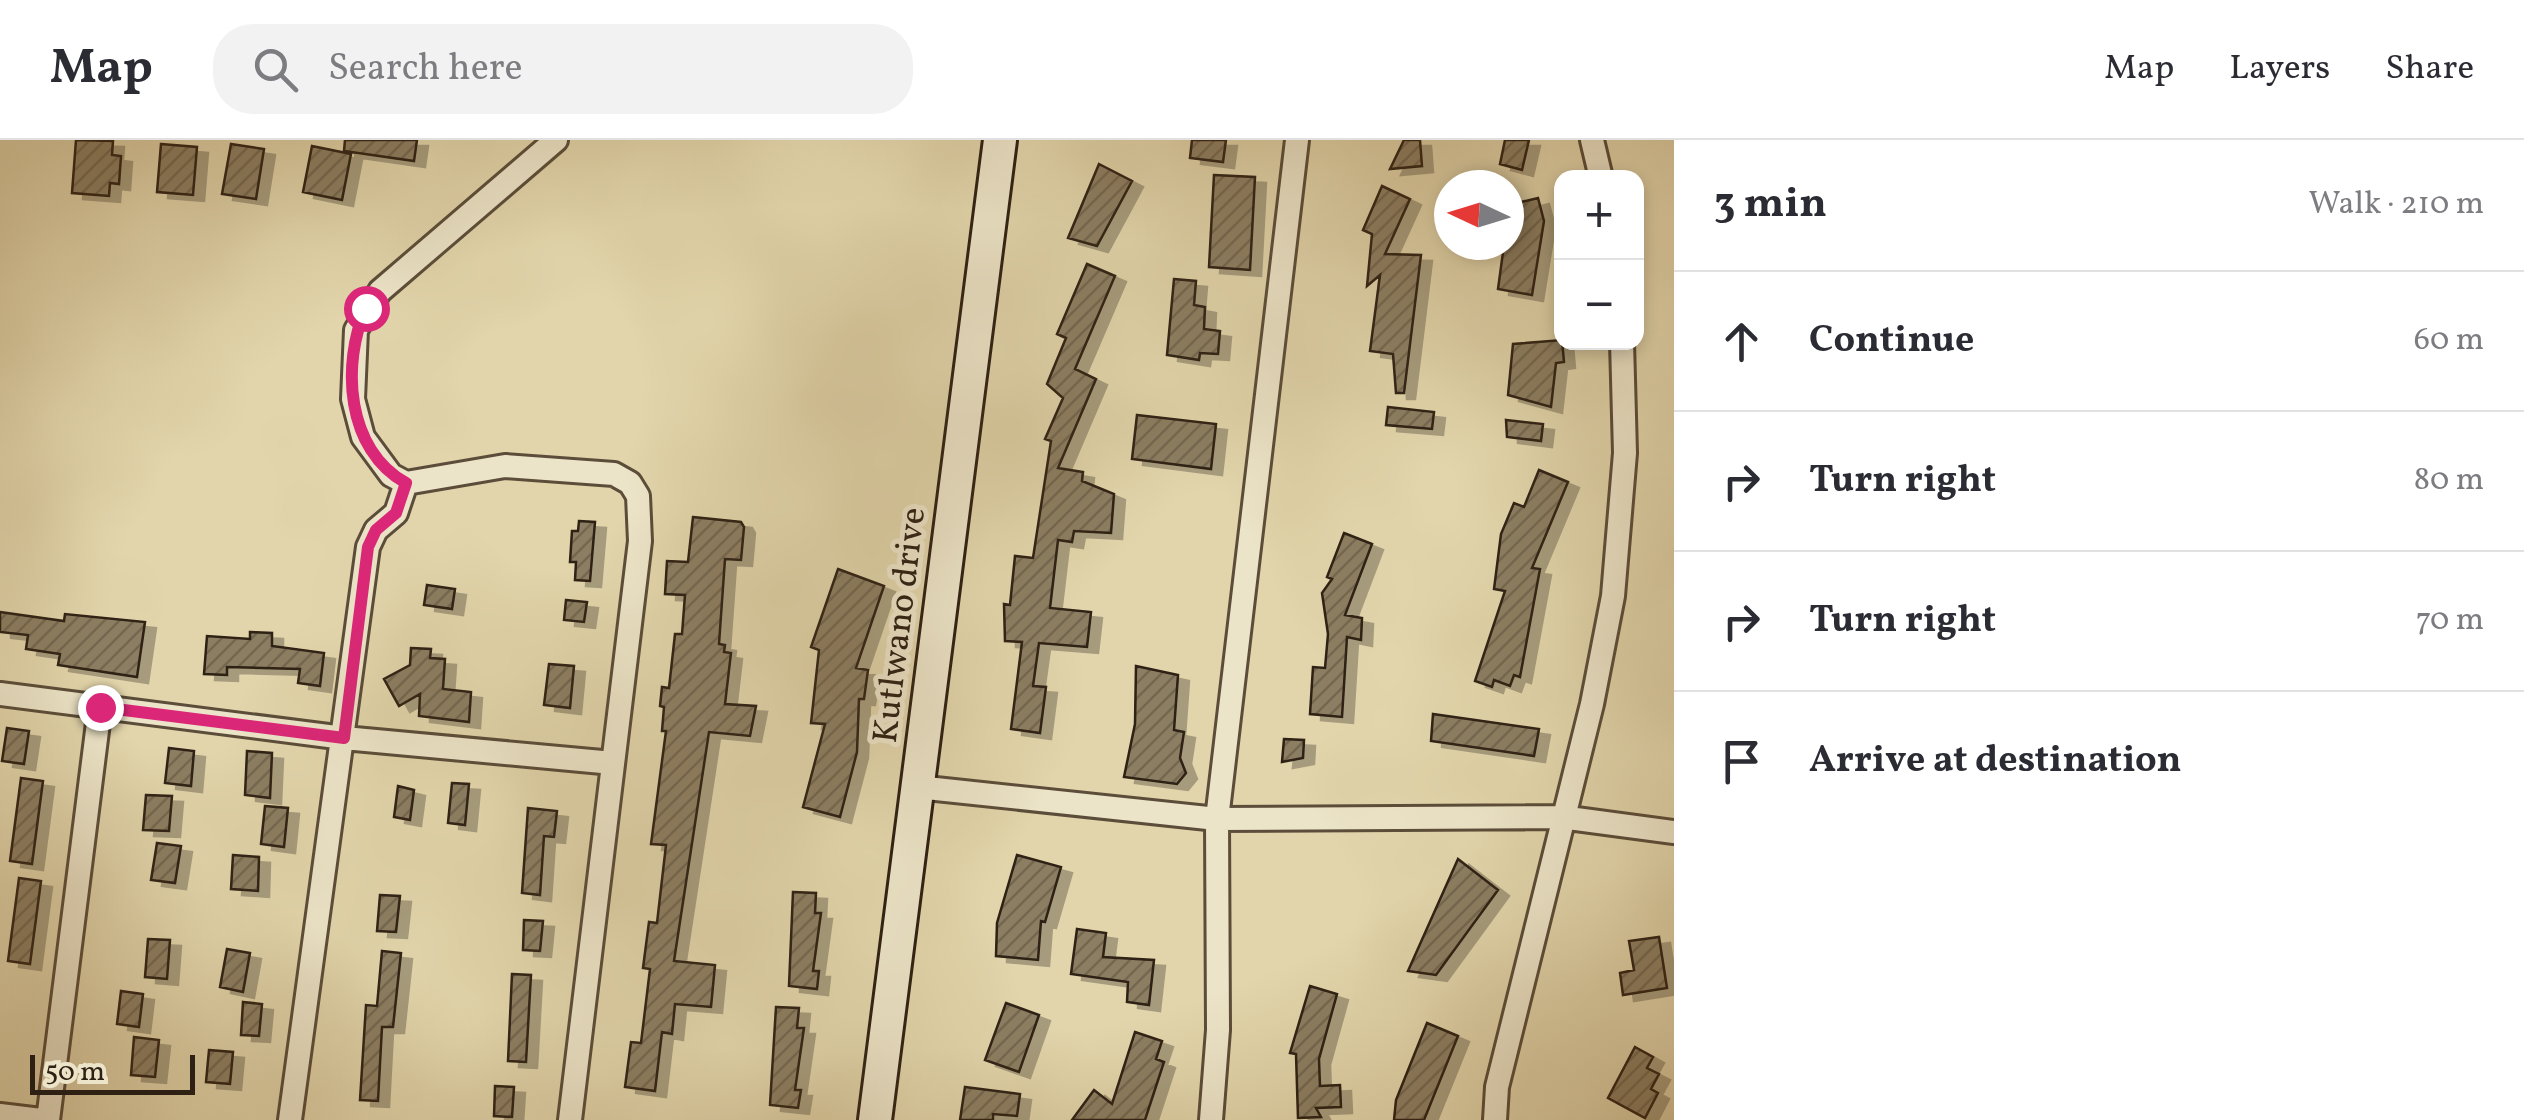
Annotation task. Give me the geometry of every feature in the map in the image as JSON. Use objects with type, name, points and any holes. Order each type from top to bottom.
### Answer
[{"type":"street","points":[[556,140],[421,253],[366,308],[356,330],[353,399],[363,437],[375,457],[406,483],[505,466],[614,474],[630,483],[640,511],[640,541],[570,1120]]},
{"type":"street","name":"Kutlwano drive","points":[[875,1120],[1000,140]]},
{"type":"street","points":[[1212,1120],[1218,1030],[1217,819],[1297,140]]},
{"type":"street","points":[[1592,140],[1599,170]]},
{"type":"street","points":[[1496,1120],[1498,1087],[1596,686],[1614,596],[1624,452],[1622,350]]},
{"type":"street","points":[[290,1120],[368,547],[376,530],[396,513],[406,483]]},
{"type":"street","points":[[0,694],[344,738],[613,763]]},
{"type":"street","points":[[0,1115],[45,1120],[100,707]]},
{"type":"street","points":[[918,787],[1217,819],[1561,817],[1674,832]]},
{"type":"building","points":[[76,140],[113,141],[112,155],[121,156],[119,184],[110,183],[109,196],[72,193]]},
{"type":"building","points":[[345,140],[417,140],[414,161],[344,151]]},
{"type":"building","points":[[1192,140],[1226,140],[1223,162],[1190,158]]},
{"type":"building","points":[[1404,140],[1420,140],[1422,166],[1390,169]]},
{"type":"building","points":[[1505,140],[1529,140],[1522,170],[1500,164]]},
{"type":"building","points":[[161,144],[197,147],[193,195],[157,192]]},
{"type":"building","points":[[231,144],[264,149],[256,199],[222,194]]},
{"type":"building","points":[[312,146],[351,154],[342,200],[303,192]]},
{"type":"building","points":[[1099,164],[1132,181],[1097,246],[1068,238]]},
{"type":"building","points":[[1214,175],[1255,177],[1250,270],[1209,267]]},
{"type":"building","points":[[1382,186],[1410,199],[1385,254],[1421,255],[1404,393],[1396,393],[1393,354],[1370,351],[1380,275],[1367,286],[1372,234],[1363,230]]},
{"type":"building","points":[[1538,198],[1544,221],[1532,295],[1498,289],[1502,260],[1524,260],[1524,201]]},
{"type":"building","points":[[1087,264],[1115,276],[1075,369],[1096,379],[1058,468],[1083,472],[1082,481],[1114,494],[1111,533],[1074,531],[1072,542],[1058,540],[1050,608],[1091,612],[1087,647],[1039,643],[1033,686],[1046,687],[1040,733],[1011,729],[1022,642],[1005,641],[1004,604],[1010,605],[1015,556],[1033,558],[1051,441],[1045,439],[1063,398],[1047,384],[1066,338],[1057,334]]},
{"type":"building","points":[[1174,279],[1196,281],[1194,305],[1205,307],[1204,329],[1220,331],[1218,354],[1200,353],[1199,360],[1167,355]]},
{"type":"building","points":[[1554,341],[1554,350],[1563,350],[1564,362],[1556,363],[1551,407],[1508,395],[1513,344]]},
{"type":"building","points":[[1388,407],[1434,412],[1432,429],[1386,425]]},
{"type":"building","points":[[1137,415],[1216,424],[1211,469],[1132,459]]},
{"type":"building","points":[[1506,420],[1543,424],[1541,441],[1507,437]]},
{"type":"building","points":[[1539,470],[1568,482],[1532,568],[1540,569],[1520,677],[1514,675],[1510,686],[1494,680],[1492,687],[1475,681],[1505,591],[1494,589],[1501,534],[1514,503],[1524,507]]},
{"type":"building","points":[[693,517],[741,522],[744,527],[741,560],[725,559],[719,644],[725,645],[724,652],[731,653],[725,704],[756,706],[750,736],[709,732],[674,961],[715,965],[711,1007],[675,1004],[672,1034],[662,1032],[655,1091],[625,1087],[631,1042],[641,1043],[650,969],[643,968],[649,922],[657,923],[666,845],[651,844],[666,731],[662,731],[664,707],[660,706],[662,687],[669,688],[675,634],[682,634],[685,595],[665,594],[667,561],[688,562]]},
{"type":"building","points":[[579,521],[595,522],[590,581],[575,580],[576,562],[570,562],[572,531],[578,531]]},
{"type":"building","points":[[1344,533],[1372,544],[1345,615],[1362,618],[1361,640],[1347,637],[1342,717],[1310,714],[1313,667],[1325,668],[1328,634],[1322,593],[1332,579],[1327,577]]},
{"type":"building","points":[[838,569],[884,586],[856,668],[868,670],[864,699],[859,699],[857,752],[840,817],[803,807],[825,724],[811,723],[819,650],[811,647]]},
{"type":"building","points":[[427,585],[455,589],[452,609],[424,605]]},
{"type":"building","points":[[566,600],[587,602],[584,622],[564,620]]},
{"type":"building","points":[[0,612],[64,621],[65,614],[145,622],[137,677],[58,665],[60,654],[26,649],[28,635],[0,632]]},
{"type":"building","points":[[250,632],[272,633],[272,646],[324,653],[320,686],[298,683],[300,669],[227,667],[227,675],[204,674],[207,636],[250,639]]},
{"type":"building","points":[[411,648],[431,649],[430,658],[445,659],[443,689],[471,692],[469,722],[419,716],[420,694],[399,706],[384,679],[410,665]]},
{"type":"building","points":[[549,664],[574,666],[570,708],[544,705]]},
{"type":"building","points":[[1136,666],[1178,675],[1174,730],[1184,732],[1180,758],[1186,773],[1177,784],[1124,777],[1135,724]]},
{"type":"building","points":[[1433,714],[1539,729],[1534,756],[1431,741]]},
{"type":"building","points":[[7,728],[29,731],[24,764],[2,761]]},
{"type":"building","points":[[1284,739],[1304,740],[1303,758],[1282,762]]},
{"type":"building","points":[[169,748],[194,751],[191,786],[165,783]]},
{"type":"building","points":[[247,751],[272,753],[270,798],[245,795]]},
{"type":"building","points":[[21,778],[43,781],[32,864],[10,861]]},
{"type":"building","points":[[452,783],[469,784],[465,825],[448,823]]},
{"type":"building","points":[[398,786],[414,790],[410,820],[394,817]]},
{"type":"building","points":[[146,795],[172,796],[169,831],[143,830]]},
{"type":"building","points":[[265,806],[288,808],[284,847],[261,844]]},
{"type":"building","points":[[528,808],[557,811],[554,837],[544,836],[540,895],[522,893]]},
{"type":"building","points":[[157,843],[181,846],[175,883],[151,880]]},
{"type":"building","points":[[233,855],[259,857],[258,891],[231,889]]},
{"type":"building","points":[[1017,855],[1061,867],[1045,922],[1041,921],[1038,960],[996,956],[997,923]]},
{"type":"building","points":[[1458,859],[1498,890],[1436,975],[1408,971]]},
{"type":"building","points":[[19,878],[41,881],[30,964],[8,961]]},
{"type":"building","points":[[793,892],[816,893],[815,913],[821,913],[813,971],[819,971],[817,989],[789,986]]},
{"type":"building","points":[[380,895],[400,896],[396,932],[377,931]]},
{"type":"building","points":[[524,920],[543,921],[540,951],[523,950]]},
{"type":"building","points":[[1077,929],[1106,933],[1103,957],[1154,960],[1149,1005],[1127,1002],[1128,982],[1071,974]]},
{"type":"building","points":[[1659,937],[1667,988],[1623,995],[1620,973],[1634,970],[1629,941]]},
{"type":"building","points":[[148,939],[170,940],[167,979],[145,977]]},
{"type":"building","points":[[227,949],[250,953],[243,992],[220,987]]},
{"type":"building","points":[[382,951],[401,953],[393,1027],[382,1027],[378,1101],[360,1100],[366,1005],[377,1006]]},
{"type":"building","points":[[512,974],[531,975],[526,1062],[508,1061]]},
{"type":"building","points":[[1310,986],[1337,994],[1319,1059],[1320,1086],[1340,1085],[1341,1107],[1316,1108],[1321,1117],[1298,1118],[1296,1054],[1290,1053]]},
{"type":"building","points":[[121,991],[143,994],[139,1027],[117,1024]]},
{"type":"building","points":[[243,1002],[262,1004],[259,1036],[241,1035]]},
{"type":"building","points":[[1006,1003],[1039,1015],[1019,1072],[985,1060]]},
{"type":"building","points":[[776,1007],[799,1008],[797,1028],[804,1028],[795,1090],[801,1090],[798,1108],[770,1105]]},
{"type":"building","points":[[1427,1023],[1458,1036],[1424,1120],[1394,1120],[1396,1100]]},
{"type":"building","points":[[1135,1032],[1162,1041],[1156,1059],[1164,1062],[1145,1120],[1072,1120],[1094,1090],[1112,1104]]},
{"type":"building","points":[[134,1037],[159,1040],[155,1077],[131,1075]]},
{"type":"building","points":[[1635,1047],[1653,1057],[1647,1068],[1659,1074],[1651,1089],[1658,1093],[1645,1118],[1608,1098]]},
{"type":"building","points":[[209,1050],[233,1052],[230,1084],[206,1082]]},
{"type":"building","points":[[495,1086],[514,1087],[512,1117],[494,1116]]},
{"type":"building","points":[[965,1087],[1020,1094],[1017,1116],[993,1114],[993,1120],[960,1120]]},
{"type":"route","points":[[100,707],[344,738],[368,547],[376,530],[396,513],[406,483],[375,457],[363,437],[353,399],[351,370],[356,330],[366,308]]}]
